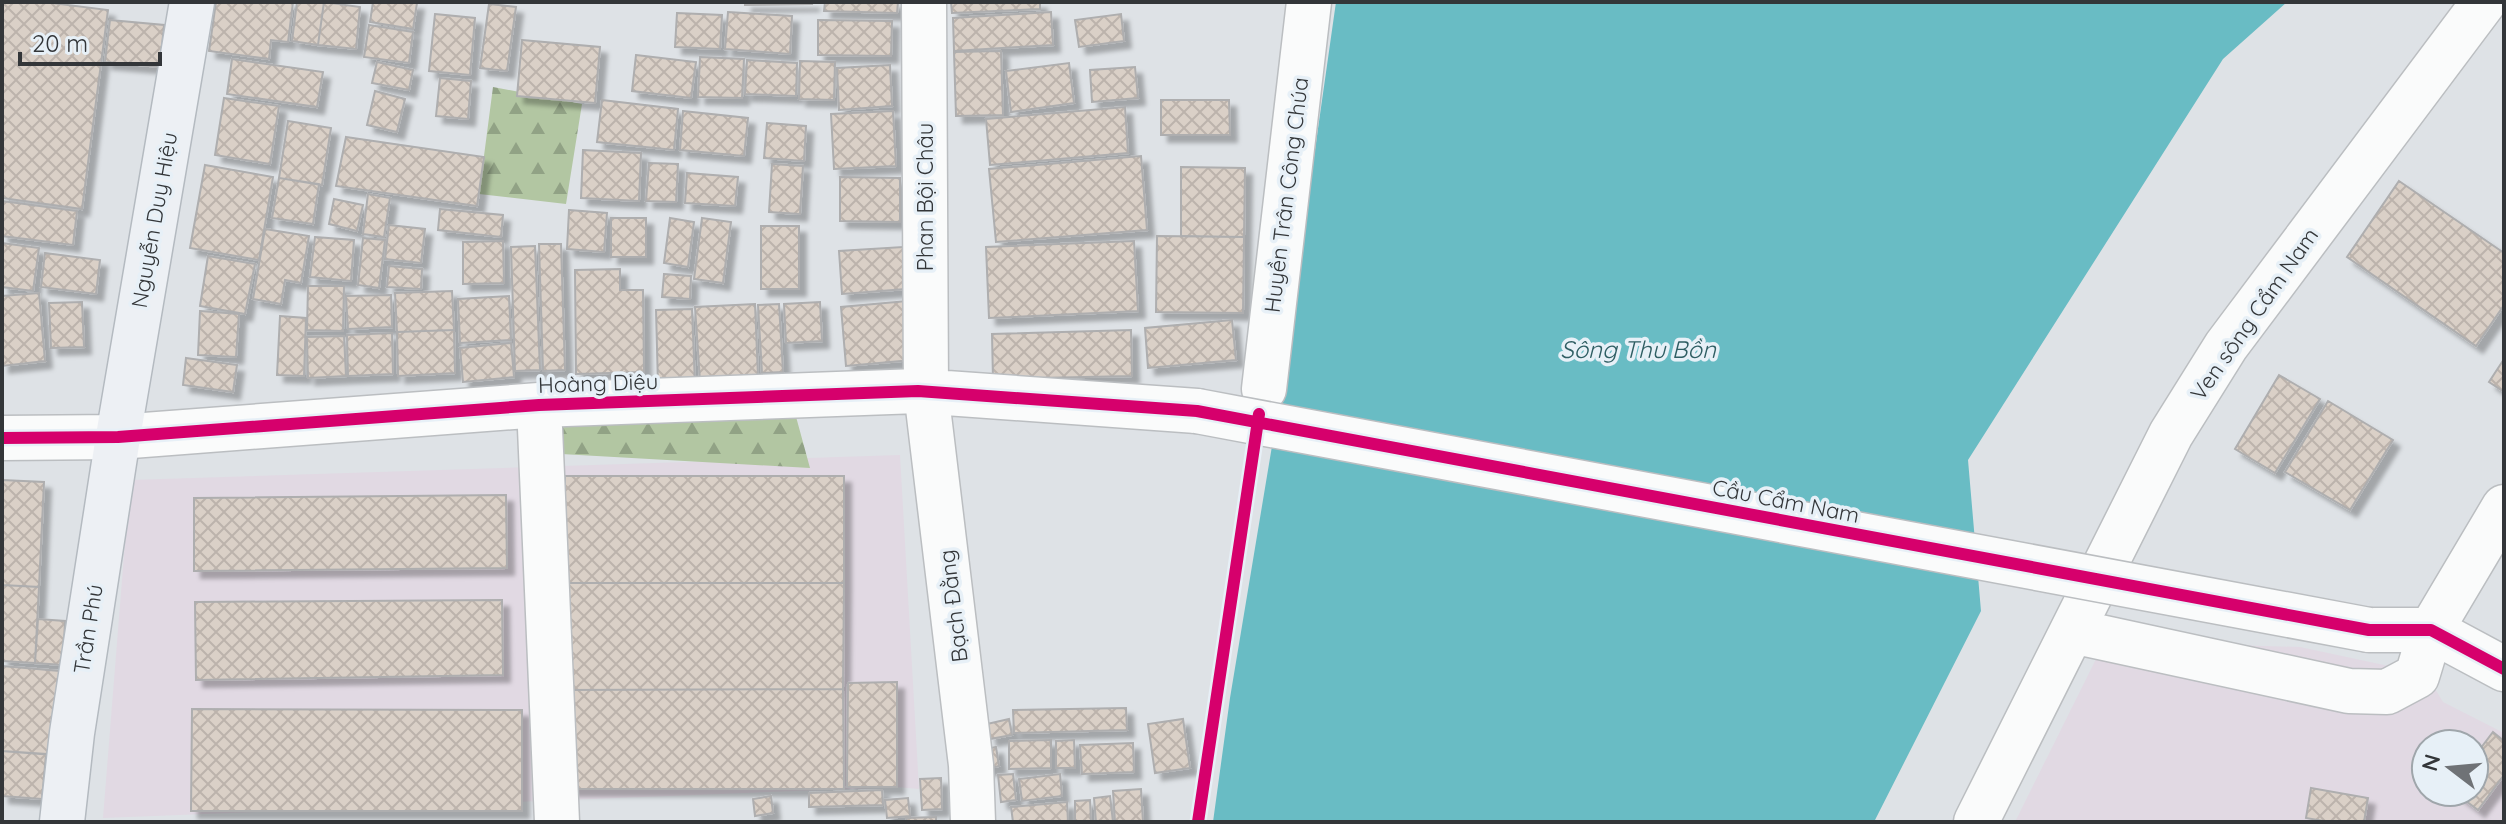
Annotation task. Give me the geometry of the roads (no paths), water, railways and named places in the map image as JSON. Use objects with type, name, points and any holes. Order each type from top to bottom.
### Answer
[{"type":"main road","name":"Nguyễn Duy Hiệu","points":[[118,437],[192,2]]},
{"type":"main road","name":"Trần Phú","points":[[62,822],[72,733],[118,437]]},
{"type":"street","name":"Phan Bội Châu","points":[[924,2],[926,391]]},
{"type":"street","name":"Huyền Trân Công Chúa","points":[[1264,389],[1309,2]]},
{"type":"street","name":"Ven sông Cẩm Nam","points":[[1976,822],[2171,434],[2226,346],[2484,2]]},
{"type":"street","name":"Hoàng Diệu","points":[[2,438],[118,437],[539,405],[926,391],[1197,411]]},
{"type":"street","name":"Bạch Đằng","points":[[926,391],[971,765],[973,822]]},
{"type":"street","points":[[539,405],[557,822]]},
{"type":"street","name":"Cầu Cẩm Nam","points":[[1197,411],[2369,630],[2431,630]]},
{"type":"street","points":[[2072,631],[2349,691],[2387,692],[2417,676],[2431,630],[2504,507]]},
{"type":"street","points":[[2431,630],[2504,669]]},
{"type":"water","name":"Sông Thu Bồn","points":[[1336,2],[2287,2],[2223,59],[1968,460],[1981,611],[1874,822],[1213,822],[1230,698],[1278,410]]}]
